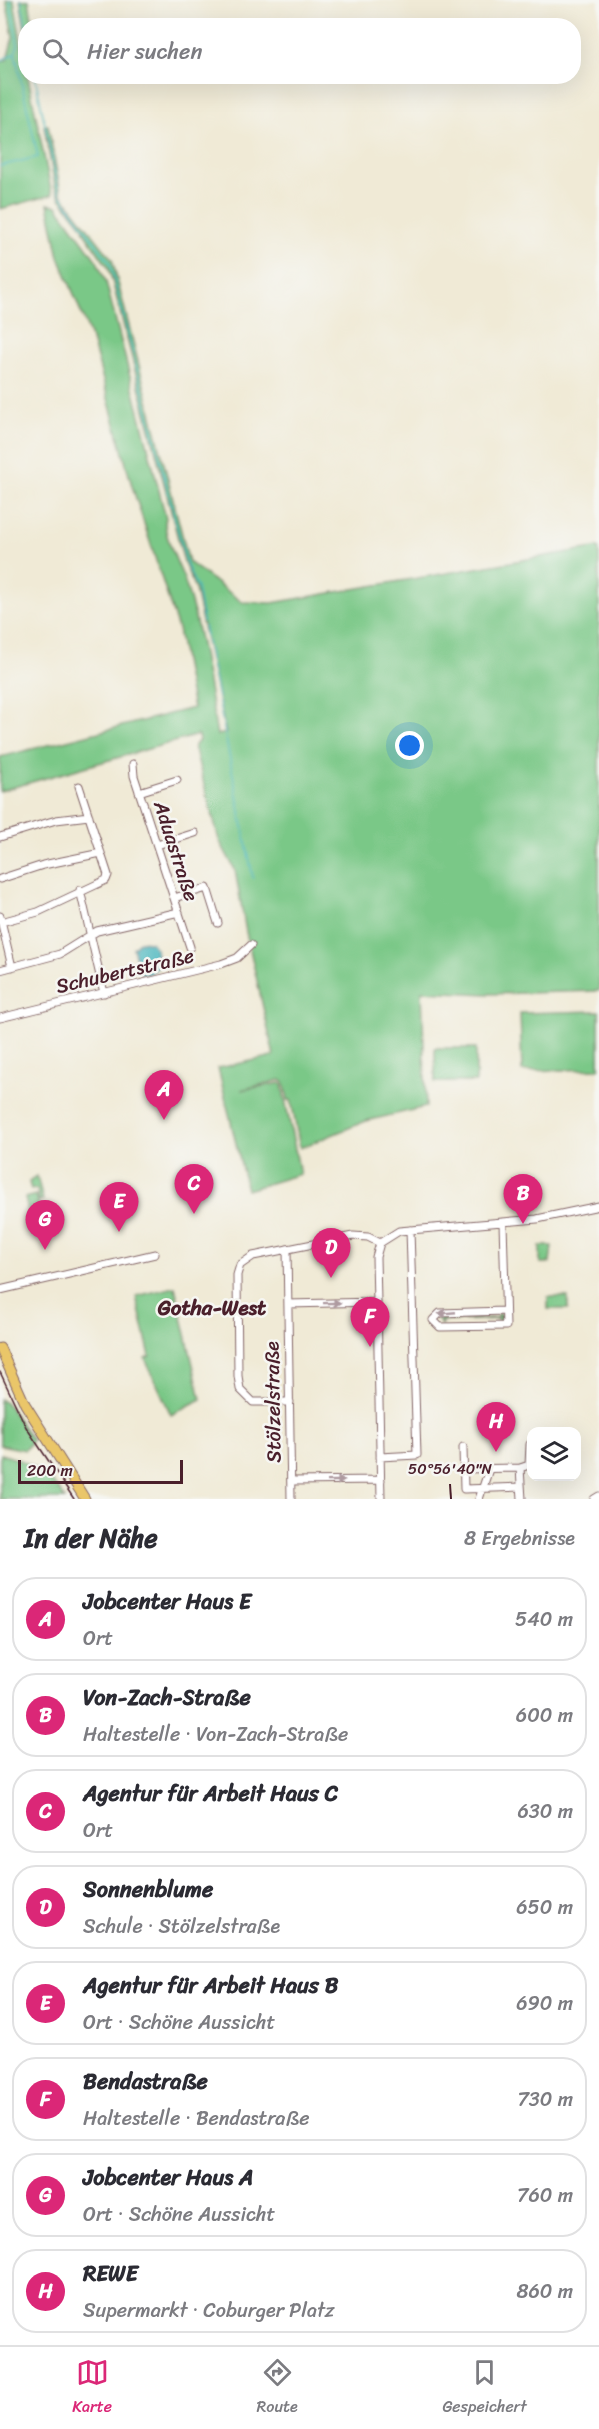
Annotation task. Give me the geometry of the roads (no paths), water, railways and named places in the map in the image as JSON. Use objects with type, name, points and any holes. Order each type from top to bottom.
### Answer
[{"type":"main road","points":[[0,1348],[25,1404],[85,1499]]},
{"type":"street","name":"Aduastraße","points":[[133,764],[134,776],[190,947]]},
{"type":"street","points":[[139,792],[177,780]]},
{"type":"street","points":[[12,967],[1,919],[38,912],[106,879],[108,875],[79,786]]},
{"type":"street","points":[[0,837],[56,820],[89,816]]},
{"type":"street","points":[[157,845],[195,833]]},
{"type":"street","points":[[0,879],[43,865],[101,853]]},
{"type":"street","points":[[174,898],[207,888],[218,923]]},
{"type":"street","points":[[80,890],[104,993]]},
{"type":"street","points":[[0,970],[60,954],[90,934],[179,912]]},
{"type":"street","name":"Schubertstraße","points":[[0,1018],[231,962],[251,945]]},
{"type":"street","points":[[381,1499],[376,1302],[376,1257],[380,1243],[393,1233],[410,1230],[544,1218],[599,1206]]},
{"type":"street","points":[[503,1222],[506,1326],[440,1328],[433,1320],[440,1313],[505,1311]]},
{"type":"street","points":[[380,1457],[417,1455],[410,1230]]},
{"type":"street","points":[[290,1402],[253,1402],[240,1389],[237,1376],[237,1275],[240,1265],[250,1257],[353,1236],[368,1237],[380,1243]]},
{"type":"street","name":"Stölzelstraße","points":[[287,1249],[291,1499]]},
{"type":"street","points":[[0,1290],[155,1254]]},
{"type":"street","points":[[288,1304],[376,1302]]},
{"type":"street","points":[[463,1447],[464,1489],[521,1487]]},
{"type":"street","points":[[464,1469],[520,1468],[527,1463]]},
{"type":"street","points":[[520,1468],[522,1499]]},
{"type":"street","points":[[479,1499],[489,1469]]},
{"type":"street","points":[[291,1481],[381,1480]]},
{"type":"street","points":[[594,1499],[599,1496]]},
{"type":"water","points":[[140,941],[151,942],[156,949],[158,967],[149,974],[140,973],[133,948]]},
{"type":"waterway","points":[[0,61],[15,53],[18,45],[10,0]]},
{"type":"waterway","points":[[21,0],[24,18]]},
{"type":"waterway","points":[[15,53],[18,67]]},
{"type":"waterway","points":[[0,166],[38,157],[22,84]]},
{"type":"waterway","points":[[37,84],[59,193],[110,263],[187,566],[197,588],[203,622]]},
{"type":"waterway","points":[[204,626],[253,878]]},
{"type":"tram line","points":[[0,1372],[26,1427],[74,1499]]},
{"type":"place","name":"Jobcenter Haus E","points":[[164,1120]]},
{"type":"place","name":"Agentur für Arbeit Haus C","points":[[194,1214]]},
{"type":"place","name":"Von-Zach-Straße","points":[[523,1224]]},
{"type":"place","name":"Agentur für Arbeit Haus B","points":[[119,1232]]},
{"type":"place","name":"Jobcenter Haus A","points":[[45,1250]]},
{"type":"place","name":"Sonnenblume","points":[[331,1278]]},
{"type":"place","name":"Bendastraße","points":[[370,1347]]},
{"type":"place","name":"REWE","points":[[496,1452]]},
{"type":"district","name":"Gotha-West","points":[[212,1308]]}]
